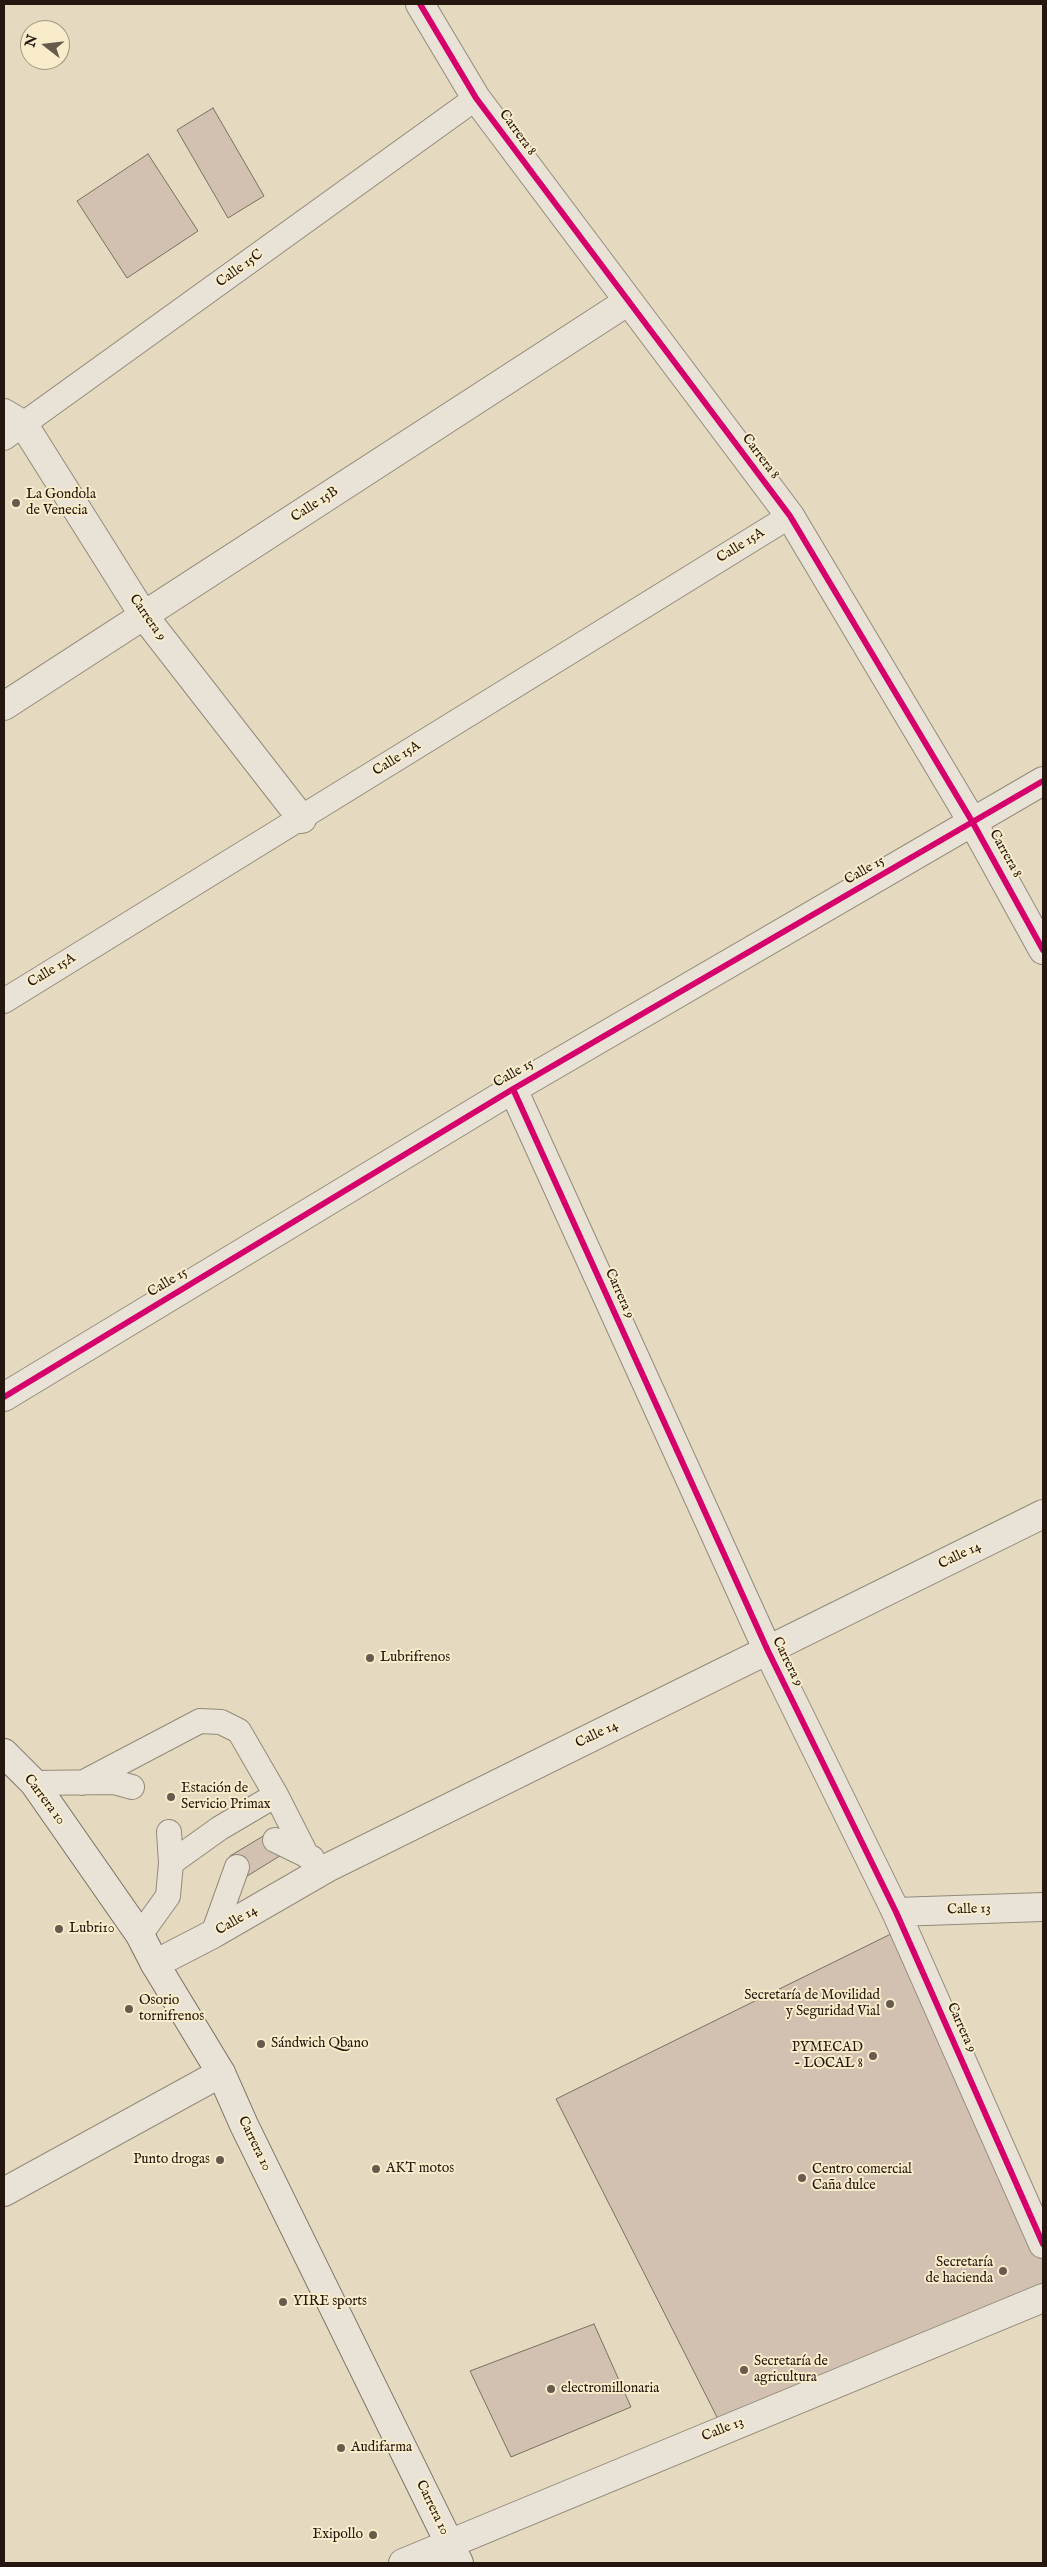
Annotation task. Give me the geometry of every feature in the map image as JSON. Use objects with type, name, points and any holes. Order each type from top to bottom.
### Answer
[{"type":"street","name":"Carrera 8","points":[[420,4],[476,98],[626,302],[790,516],[973,823],[1043,950]]},
{"type":"street","name":"Calle 15B","points":[[4,706],[626,302]]},
{"type":"street","name":"Carrera 9","points":[[11,425],[144,616],[302,818]]},
{"type":"street","name":"Calle 15","points":[[4,1397],[513,1089],[1043,781]]},
{"type":"street","name":"Carrera 9","points":[[513,1089],[768,1651],[896,1912],[1043,2244]]},
{"type":"street","name":"Calle 14","points":[[155,1964],[213,1934],[318,1862],[768,1651],[1043,1514]]},
{"type":"street","name":"Carrera 10","points":[[4,1753],[34,1783],[140,1935],[155,1964],[221,2073],[244,2125],[454,2554]]},
{"type":"street","name":"Calle 13","points":[[896,1912],[1043,1907]]},
{"type":"street","points":[[4,2192],[221,2073]]},
{"type":"street","name":"Calle 13","points":[[403,2563],[454,2554],[1043,2298]]},
{"type":"lane","name":"Calle 15C","points":[[11,425],[476,98]]},
{"type":"lane","name":"Calle 15A","points":[[4,1001],[790,516]]},
{"type":"lane","points":[[82,1783],[200,1721],[221,1722],[239,1731],[318,1862]]},
{"type":"lane","points":[[34,1783],[114,1782],[132,1787]]},
{"type":"lane","points":[[171,1863],[220,1828],[276,1795]]},
{"type":"lane","points":[[140,1935],[168,1896],[171,1863],[170,1832]]},
{"type":"lane","points":[[275,1840],[318,1862]]},
{"type":"lane","points":[[213,1934],[237,1867]]},
{"type":"building","points":[[213,108],[264,196],[228,218],[177,130]]},
{"type":"building","points":[[148,154],[198,231],[127,278],[77,201]]},
{"type":"building","points":[[270,1832],[283,1854],[244,1878],[230,1856]]},
{"type":"building","name":"Centro comercial Caña dulce","points":[[899,1930],[1043,2257],[1043,2293],[723,2429],[556,2099]]},
{"type":"building","name":"electromillonaria","points":[[594,2324],[631,2407],[511,2457],[470,2371]]},
{"type":"cycle path","points":[[420,4],[476,98],[790,516],[973,823],[1043,950]]},
{"type":"cycle path","points":[[4,1397],[513,1089],[1043,781]]},
{"type":"cycle path","points":[[513,1089],[768,1651],[896,1912],[1043,2244]]},
{"type":"place","name":"La Gondola de Venecia","points":[[16,503]]},
{"type":"place","name":"Lubrifrenos","points":[[370,1658]]},
{"type":"place","name":"Estación de Servicio Primax","points":[[171,1797]]},
{"type":"place","name":"Lubri10","points":[[59,1929]]},
{"type":"place","name":"Secretaría de Movilidad y Seguridad Vial","points":[[890,2004]]},
{"type":"place","name":"Osorio tornifrenos","points":[[129,2009]]},
{"type":"place","name":"Sándwich Qbano","points":[[261,2044]]},
{"type":"place","name":"PYMECAD - LOCAL 8","points":[[873,2056]]},
{"type":"place","name":"Punto drogas","points":[[220,2160]]},
{"type":"place","name":"AKT motos","points":[[376,2169]]},
{"type":"place","name":"Centro comercial Caña dulce","points":[[802,2178]]},
{"type":"place","name":"Secretaría de hacienda","points":[[1003,2271]]},
{"type":"place","name":"YIRE sports","points":[[283,2302]]},
{"type":"place","name":"Secretaría de agricultura","points":[[744,2370]]},
{"type":"place","name":"electromillonaria","points":[[551,2389]]},
{"type":"place","name":"Audifarma","points":[[341,2448]]},
{"type":"place","name":"Exipollo","points":[[373,2535]]}]
